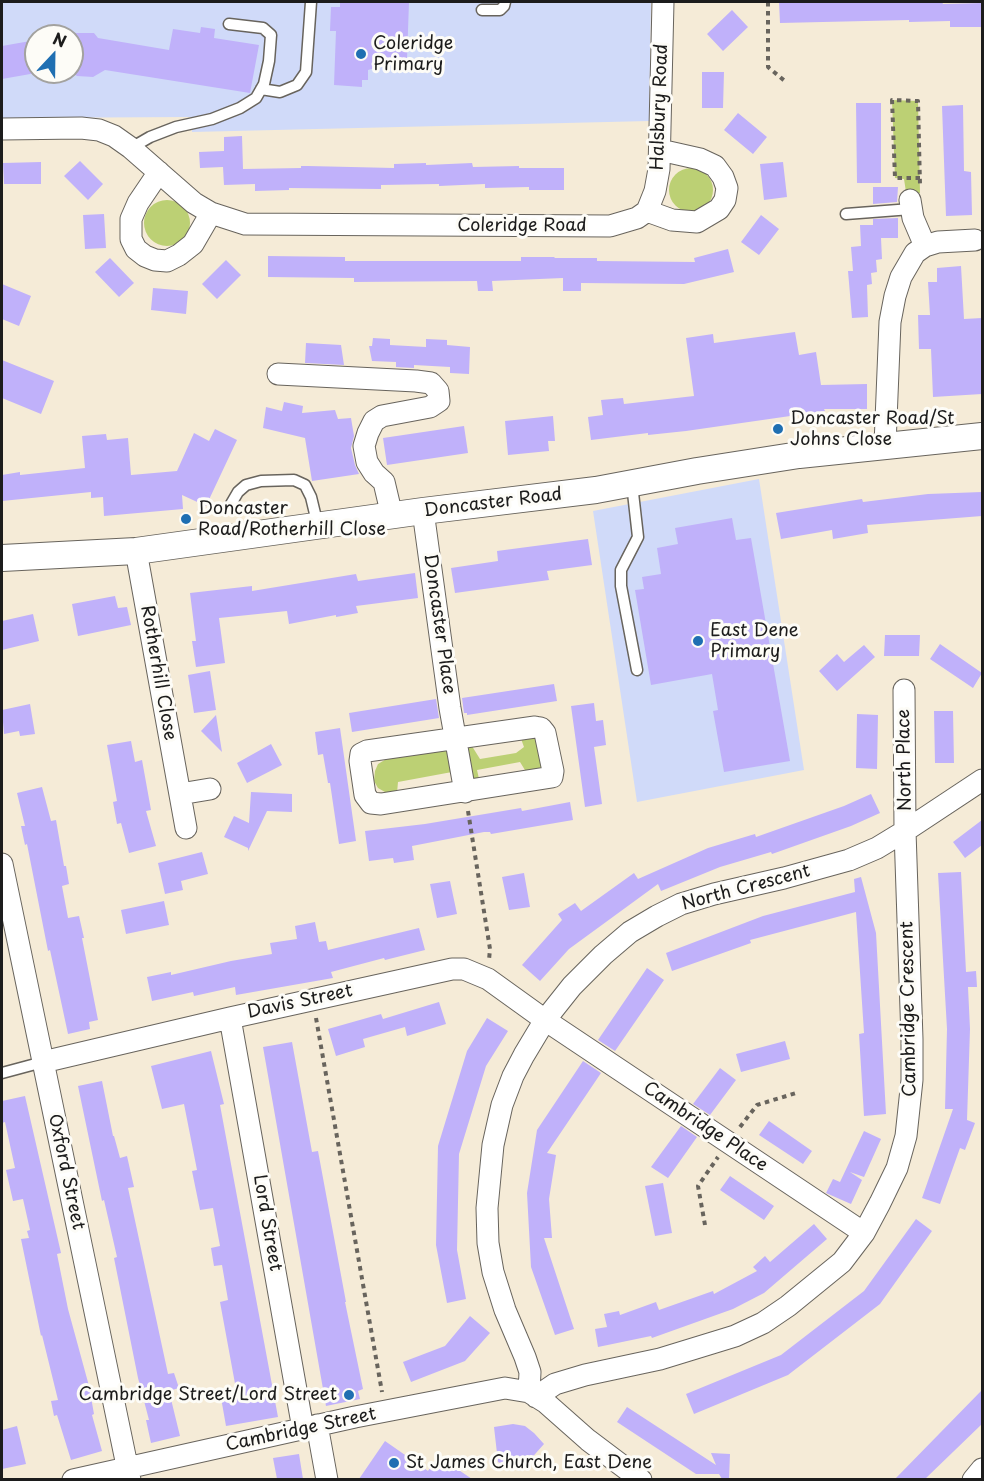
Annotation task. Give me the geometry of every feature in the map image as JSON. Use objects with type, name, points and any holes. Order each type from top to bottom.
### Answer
[{"type":"street","name":"Halsbury Road","points":[[647,211],[652,203],[660,169],[663,2]]},
{"type":"street","name":"Coleridge Road","points":[[2,129],[81,128],[99,130],[114,136],[131,148],[194,203],[211,213],[245,224],[610,226],[637,218],[647,211]]},
{"type":"street","points":[[647,211],[672,220],[697,222],[719,209],[725,200],[727,188],[715,166],[700,159],[660,150]]},
{"type":"street","points":[[159,172],[138,203],[131,219],[131,239],[136,249],[155,260],[167,261],[193,244],[211,213]]},
{"type":"street","points":[[911,205],[925,246]]},
{"type":"street","points":[[885,445],[890,322],[895,296],[908,262],[925,246],[938,242],[975,240]]},
{"type":"street","points":[[279,374],[416,381],[431,383],[438,391],[439,400],[430,407],[382,416],[374,421],[368,433],[364,446],[367,462],[384,482],[392,516]]},
{"type":"street","name":"Doncaster Road","points":[[2,558],[136,551],[423,511],[596,490],[799,455],[982,436]]},
{"type":"street","name":"Doncaster Place","points":[[423,511],[465,792]]},
{"type":"street","name":"Rotherhill Close","points":[[136,551],[186,828]]},
{"type":"street","name":"North Place","points":[[904,690],[905,831]]},
{"type":"street","points":[[541,728],[545,733],[553,771],[552,777],[381,804],[371,803],[365,795],[361,754],[367,751],[455,737],[541,728]]},
{"type":"street","name":"North Crescent","points":[[532,1394],[530,1372],[505,1310],[493,1272],[488,1243],[487,1208],[493,1145],[502,1105],[513,1076],[545,1020],[572,986],[603,955],[630,932],[657,916],[681,904],[714,894],[849,860],[877,848],[982,780]]},
{"type":"street","points":[[180,794],[210,789]]},
{"type":"street","name":"Cambridge Crescent","points":[[532,1394],[585,1375],[660,1359],[735,1336],[763,1323],[842,1262],[864,1233],[897,1168],[906,1136],[910,1108],[912,1039],[905,831]]},
{"type":"street","name":"Oxford Street","points":[[2,864],[129,1474]]},
{"type":"street","name":"Davis Street","points":[[43,1062],[452,969],[471,971],[488,979],[545,1020]]},
{"type":"street","name":"Lord Street","points":[[230,1018],[310,1427],[327,1479]]},
{"type":"street","name":"Cambridge Place","points":[[545,1020],[864,1233]]},
{"type":"street","name":"Cambridge Street","points":[[73,1479],[129,1474],[310,1427],[491,1390],[505,1388],[532,1394]]},
{"type":"street","points":[[532,1394],[545,1402],[588,1440],[641,1479]]},
{"type":"street","points":[[972,1479],[982,1469]]},
{"type":"lane","points":[[261,89],[280,92],[297,85],[306,72],[311,2]]},
{"type":"lane","points":[[483,10],[500,9],[506,2]]},
{"type":"lane","points":[[131,148],[150,137],[176,127],[212,119],[240,108],[256,98],[264,84],[271,35],[263,28],[229,24]]},
{"type":"lane","points":[[846,214],[911,205]]},
{"type":"lane","points":[[231,504],[238,492],[246,485],[261,481],[294,480],[305,485],[311,497],[318,526]]},
{"type":"lane","points":[[632,484],[638,537],[621,570],[621,586],[637,670]]},
{"type":"lane","points":[[2,1074],[43,1062]]},
{"type":"path","points":[[768,2],[768,67],[786,82]]},
{"type":"path","points":[[911,205],[921,200],[918,101],[892,100],[895,178],[920,178]]},
{"type":"path","points":[[465,792],[490,949],[488,979]]},
{"type":"path","points":[[313,1000],[386,1411]]},
{"type":"shaded area","name":"Coleridge Primary","points":[[2,2],[651,2],[649,121],[192,132],[191,117],[2,118]]},
{"type":"shaded area","name":"East Dene Primary","points":[[759,479],[804,770],[637,802],[593,511]]},
{"type":"green space","points":[[892,100],[918,101],[920,193],[906,192],[904,179],[895,178]]},
{"type":"green space","points":[[691,168],[707,174],[713,190],[707,206],[691,212],[675,206],[669,190],[675,174]]},
{"type":"green space","points":[[167,200],[183,207],[190,223],[183,239],[167,246],[151,239],[144,223],[151,207]]},
{"type":"green space","points":[[520,736],[536,737],[544,765],[538,772],[528,775],[520,762],[477,770],[480,783],[470,778],[464,748],[470,743],[480,759],[516,753],[524,747]]},
{"type":"green space","points":[[447,746],[452,772],[398,782],[397,793],[385,792],[378,788],[374,781],[378,764],[388,758]]},
{"type":"building","points":[[340,2],[409,2],[407,59],[368,70],[368,80],[362,80],[362,87],[334,85],[336,31],[330,31],[331,7],[340,7]]},
{"type":"building","points":[[779,2],[982,3],[982,27],[950,27],[950,21],[909,22],[909,20],[780,23]]},
{"type":"building","points":[[732,10],[748,27],[723,51],[707,34]]},
{"type":"building","points":[[201,27],[215,29],[214,38],[259,45],[250,93],[105,70],[93,77],[84,76],[84,33],[94,33],[98,38],[169,50],[173,29],[200,33]]},
{"type":"building","points":[[24,42],[24,75],[2,79],[2,46]]},
{"type":"building","points":[[702,72],[724,72],[723,108],[702,108]]},
{"type":"building","points":[[856,103],[881,103],[881,183],[857,183]]},
{"type":"building","points":[[963,105],[964,171],[971,172],[972,215],[946,216],[942,106]]},
{"type":"building","points":[[738,113],[767,137],[753,154],[724,130]]},
{"type":"building","points":[[242,136],[243,169],[301,168],[301,166],[394,168],[394,164],[426,163],[426,165],[472,163],[473,167],[564,168],[564,190],[529,190],[529,187],[485,188],[485,184],[439,186],[439,184],[381,185],[381,189],[289,188],[289,190],[255,191],[255,184],[224,185],[223,167],[200,168],[199,152],[224,151],[224,137]]},
{"type":"building","points":[[80,161],[103,184],[88,200],[64,176]]},
{"type":"building","points":[[41,162],[41,184],[4,184],[3,163]]},
{"type":"building","points":[[783,162],[787,197],[764,200],[760,164]]},
{"type":"building","points":[[873,187],[898,187],[897,202],[873,204]]},
{"type":"building","points":[[104,214],[106,248],[85,249],[83,215]]},
{"type":"building","points":[[761,215],[779,229],[759,255],[741,242]]},
{"type":"building","points":[[898,218],[898,238],[881,238],[882,259],[876,260],[877,272],[871,273],[872,284],[867,285],[868,317],[852,318],[848,271],[853,271],[851,247],[861,246],[860,225],[873,225],[873,219]]},
{"type":"building","points":[[728,249],[734,272],[684,284],[581,283],[581,291],[563,291],[563,278],[492,281],[493,291],[478,291],[477,281],[354,282],[354,278],[268,277],[268,256],[345,257],[345,261],[521,261],[521,257],[554,257],[597,258],[597,261],[695,262],[694,258]]},
{"type":"building","points":[[110,258],[134,283],[119,297],[95,272]]},
{"type":"building","points":[[226,260],[241,275],[217,299],[202,284]]},
{"type":"building","points":[[961,266],[964,319],[982,318],[982,394],[933,397],[931,349],[919,349],[918,315],[930,315],[928,282],[937,282],[937,268]]},
{"type":"building","points":[[2,284],[31,296],[19,326],[2,319]]},
{"type":"building","points":[[153,288],[188,291],[186,314],[151,310]]},
{"type":"building","points":[[795,332],[799,355],[816,352],[821,385],[867,384],[867,409],[824,409],[825,411],[686,431],[591,440],[588,417],[603,415],[601,400],[623,398],[624,404],[694,396],[686,338],[713,334],[714,343]]},
{"type":"building","points":[[373,338],[390,339],[390,345],[426,347],[426,339],[447,340],[447,345],[470,347],[469,374],[450,373],[450,367],[414,365],[414,368],[396,367],[396,362],[372,361],[369,346],[372,346]]},
{"type":"building","points":[[306,343],[341,345],[344,365],[305,363]]},
{"type":"building","points":[[2,360],[54,381],[41,414],[2,398]]},
{"type":"building","points":[[284,402],[303,406],[302,413],[335,410],[338,419],[351,418],[354,436],[351,448],[359,474],[312,481],[305,438],[263,428],[266,407],[282,411]]},
{"type":"building","points":[[553,416],[555,441],[548,441],[549,451],[508,455],[505,421]]},
{"type":"building","points":[[464,426],[468,453],[387,465],[383,438]]},
{"type":"building","points":[[215,429],[237,440],[206,506],[182,495],[183,509],[104,516],[103,497],[91,498],[91,492],[2,501],[2,475],[85,468],[82,436],[106,434],[107,440],[128,438],[131,475],[177,471],[194,433],[209,441]]},
{"type":"building","points":[[982,492],[982,516],[867,525],[868,533],[833,539],[832,530],[781,539],[776,513],[862,499],[863,502],[928,494]]},
{"type":"building","points":[[732,518],[736,540],[751,538],[790,761],[724,772],[713,711],[718,710],[712,674],[651,685],[635,590],[644,589],[642,577],[661,574],[657,548],[678,544],[675,528]]},
{"type":"building","points":[[588,539],[592,565],[547,571],[549,580],[455,593],[451,568],[498,561],[497,551]]},
{"type":"building","points":[[415,573],[418,598],[356,606],[358,613],[289,624],[287,611],[219,618],[225,663],[196,667],[192,641],[196,641],[190,593],[252,586],[252,591],[356,574],[358,581]]},
{"type":"building","points":[[115,596],[118,608],[127,607],[131,625],[78,636],[72,604]]},
{"type":"building","points":[[33,614],[39,641],[2,650],[2,621]]},
{"type":"building","points":[[885,635],[920,635],[919,656],[884,656]]},
{"type":"building","points":[[940,644],[982,673],[973,688],[930,659]]},
{"type":"building","points":[[864,645],[875,657],[837,691],[819,671],[837,654],[844,662]]},
{"type":"building","points":[[210,671],[216,710],[194,713],[188,675]]},
{"type":"building","points":[[554,684],[557,701],[467,715],[464,713],[462,698]]},
{"type":"building","points":[[436,699],[439,718],[352,732],[349,713]]},
{"type":"building","points":[[594,703],[596,721],[603,720],[606,745],[594,747],[602,804],[585,807],[571,706]]},
{"type":"building","points":[[30,704],[35,734],[20,736],[19,731],[4,734],[2,710]]},
{"type":"building","points":[[934,711],[953,711],[954,763],[935,763]]},
{"type":"building","points":[[857,714],[878,715],[877,769],[856,768]]},
{"type":"building","points":[[216,715],[222,752],[201,731]]},
{"type":"building","points":[[340,728],[356,841],[339,844],[330,783],[328,783],[323,754],[318,755],[315,732]]},
{"type":"building","points":[[131,741],[135,762],[142,760],[151,810],[146,811],[156,846],[129,853],[121,823],[117,824],[113,802],[117,801],[107,745]]},
{"type":"building","points":[[271,744],[282,765],[247,783],[237,763]]},
{"type":"building","points":[[42,787],[51,821],[56,820],[69,884],[62,886],[68,918],[79,916],[98,1020],[89,1022],[90,1029],[68,1034],[50,950],[48,951],[27,844],[25,845],[21,826],[25,826],[17,793]]},
{"type":"building","points":[[251,792],[292,794],[292,812],[267,811],[248,851],[248,848],[224,837],[234,816],[249,823]]},
{"type":"building","points":[[871,794],[880,813],[851,826],[772,854],[771,852],[720,867],[661,891],[658,884],[569,949],[540,981],[522,965],[562,920],[558,914],[575,903],[581,911],[634,873],[638,879],[708,848],[755,834],[756,837]]},
{"type":"building","points":[[570,802],[573,820],[491,834],[484,832],[412,846],[414,860],[394,863],[393,858],[369,861],[365,831],[425,824],[521,808],[522,811]]},
{"type":"building","points":[[982,820],[982,845],[965,858],[953,842]]},
{"type":"building","points":[[202,852],[208,874],[181,881],[183,890],[165,894],[158,863]]},
{"type":"building","points":[[961,872],[966,972],[976,971],[977,987],[968,987],[970,1029],[967,1120],[975,1123],[965,1150],[960,1148],[940,1204],[922,1198],[953,1109],[945,1109],[947,1029],[938,873]]},
{"type":"building","points":[[524,873],[530,907],[509,910],[502,877]]},
{"type":"building","points":[[861,877],[876,933],[886,1114],[864,1116],[859,1034],[864,1033],[856,912],[750,940],[751,943],[672,971],[666,953],[763,916],[855,892],[854,879]]},
{"type":"building","points":[[450,881],[457,914],[437,918],[430,884]]},
{"type":"building","points":[[164,901],[169,925],[126,934],[121,910]]},
{"type":"building","points":[[315,922],[319,942],[326,941],[328,950],[419,928],[425,950],[331,972],[333,978],[236,995],[235,987],[194,996],[193,992],[152,1001],[147,977],[171,972],[171,975],[272,954],[270,943],[297,939],[295,926]]},
{"type":"building","points":[[647,968],[664,980],[615,1051],[598,1040]]},
{"type":"building","points":[[439,1002],[446,1024],[407,1036],[405,1027],[363,1039],[365,1047],[336,1056],[328,1029],[381,1014],[383,1019]]},
{"type":"building","points":[[487,1018],[508,1031],[486,1066],[459,1154],[457,1250],[466,1299],[447,1303],[436,1245],[438,1146],[467,1051]]},
{"type":"building","points":[[785,1041],[790,1059],[741,1072],[736,1054]]},
{"type":"building","points":[[292,1042],[312,1152],[318,1151],[363,1389],[358,1391],[360,1399],[326,1406],[263,1047]]},
{"type":"building","points":[[211,1051],[224,1104],[220,1105],[278,1417],[226,1426],[220,1392],[236,1389],[220,1302],[228,1300],[222,1265],[214,1266],[211,1248],[220,1246],[213,1208],[200,1210],[192,1171],[197,1170],[184,1104],[162,1109],[151,1066]]},
{"type":"building","points":[[583,1061],[601,1073],[547,1153],[556,1155],[549,1199],[552,1238],[544,1238],[574,1329],[555,1335],[531,1267],[527,1193],[537,1130]]},
{"type":"building","points":[[720,1068],[736,1080],[710,1115],[693,1104]]},
{"type":"building","points":[[102,1081],[113,1136],[120,1158],[127,1156],[134,1187],[128,1188],[168,1374],[174,1373],[179,1388],[169,1391],[180,1436],[151,1443],[146,1420],[149,1420],[138,1378],[114,1258],[117,1257],[104,1200],[102,1201],[78,1086]]},
{"type":"building","points":[[25,1096],[61,1253],[57,1254],[68,1309],[89,1386],[94,1414],[92,1415],[102,1451],[71,1460],[57,1415],[54,1416],[51,1401],[58,1400],[41,1336],[21,1239],[29,1238],[27,1231],[30,1230],[23,1199],[13,1201],[6,1170],[15,1168],[5,1122],[2,1123],[2,1101]]},
{"type":"building","points":[[769,1121],[812,1151],[803,1164],[759,1135]]},
{"type":"building","points":[[681,1126],[697,1137],[668,1178],[651,1167]]},
{"type":"building","points":[[864,1131],[881,1139],[864,1177],[850,1172],[862,1180],[851,1204],[826,1193],[833,1179],[840,1182]]},
{"type":"building","points":[[730,1176],[774,1206],[764,1220],[720,1190]]},
{"type":"building","points":[[663,1183],[672,1233],[655,1236],[645,1186]]},
{"type":"building","points":[[916,1219],[932,1231],[880,1304],[788,1375],[694,1414],[686,1394],[781,1355],[864,1291]]},
{"type":"building","points":[[814,1224],[827,1239],[764,1293],[733,1309],[652,1338],[651,1336],[598,1347],[595,1329],[607,1327],[604,1314],[619,1311],[620,1315],[656,1302],[659,1310],[713,1291],[714,1294],[757,1271],[753,1267],[765,1256],[770,1262]]},
{"type":"building","points":[[470,1316],[490,1333],[465,1361],[411,1382],[403,1362],[445,1346]]},
{"type":"building","points":[[982,1390],[982,1424],[925,1479],[895,1479]]},
{"type":"building","points":[[627,1407],[716,1465],[711,1453],[730,1454],[729,1479],[722,1479],[719,1474],[696,1474],[617,1422]]},
{"type":"building","points":[[513,1424],[525,1426],[544,1444],[520,1471],[498,1462],[494,1427]]},
{"type":"building","points":[[17,1426],[26,1464],[2,1469],[2,1430]]},
{"type":"building","name":"St James Church, East Dene","points":[[385,1441],[428,1471],[438,1456],[472,1479],[359,1479]]},
{"type":"building","points":[[299,1454],[303,1479],[277,1479],[273,1458]]},
{"type":"place","name":"Coleridge Primary","points":[[361,54]]},
{"type":"place","name":"Doncaster Road/St Johns Close","points":[[778,429]]},
{"type":"place","name":"Doncaster Road/Rotherhill Close","points":[[186,519]]},
{"type":"place","name":"East Dene Primary","points":[[698,641]]},
{"type":"place","name":"Cambridge Street/Lord Street","points":[[349,1395]]},
{"type":"place","name":"St James Church, East Dene","points":[[394,1463]]}]
